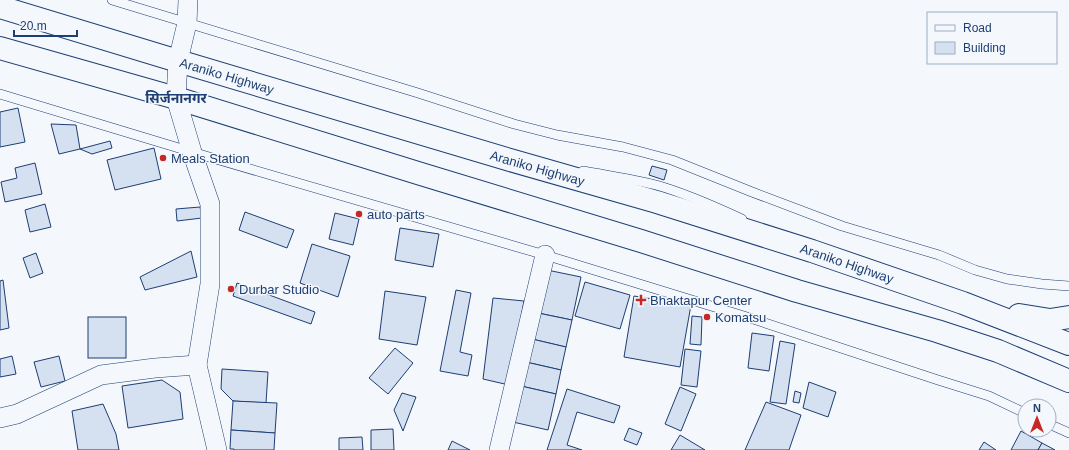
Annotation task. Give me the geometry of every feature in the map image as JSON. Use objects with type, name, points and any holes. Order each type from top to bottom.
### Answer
[{"type":"highway","name":"Araniko Highway","points":[[0,7],[510,160],[657,202],[812,251],[963,302],[1069,344]]},
{"type":"highway","points":[[0,48],[176,98],[641,241],[797,291],[937,331],[998,351],[1069,381]]},
{"type":"highway","points":[[963,302],[1020,316],[1050,320],[1069,317]]},
{"type":"street","points":[[188,0],[187,23],[178,61],[176,98],[192,152],[210,204],[210,284],[197,364],[216,450]]},
{"type":"street","points":[[500,450],[545,255]]},
{"type":"street","points":[[0,418],[17,414],[101,375],[197,364]]},
{"type":"lane","points":[[112,0],[418,93],[514,124],[557,135],[623,147],[672,160],[842,226],[939,255],[975,270],[1007,279],[1069,286]]},
{"type":"lane","points":[[0,94],[192,152],[545,255],[747,317],[989,396],[1017,408]]},
{"type":"lane","points":[[1057,428],[1069,433]]},
{"type":"building","points":[[18,108],[25,142],[0,147],[0,112]]},
{"type":"building","points":[[51,124],[76,125],[80,149],[59,154]]},
{"type":"building","points":[[110,141],[112,148],[92,154],[80,149]]},
{"type":"building","points":[[154,148],[161,179],[115,190],[107,160]]},
{"type":"building","points":[[35,163],[42,194],[5,202],[1,182],[17,178],[15,168]]},
{"type":"building","points":[[652,166],[667,170],[664,180],[649,175]]},
{"type":"building","points":[[45,204],[51,227],[30,232],[25,210]]},
{"type":"building","points":[[200,207],[202,218],[177,221],[176,209]]},
{"type":"building","points":[[245,212],[294,230],[287,248],[239,230]]},
{"type":"building","points":[[335,213],[359,219],[353,245],[329,239]]},
{"type":"building","points":[[400,228],[439,234],[433,267],[395,260]]},
{"type":"building","points":[[312,244],[350,256],[338,297],[300,283]]},
{"type":"building","points":[[191,251],[197,277],[145,290],[140,277]]},
{"type":"building","points":[[36,253],[43,273],[30,278],[23,258]]},
{"type":"building","points":[[547,270],[581,277],[572,320],[538,313]]},
{"type":"building","points":[[3,280],[9,328],[0,330],[0,281]]},
{"type":"building","points":[[585,282],[630,295],[620,329],[575,316]]},
{"type":"building","points":[[237,283],[315,312],[311,324],[233,296]]},
{"type":"building","points":[[456,290],[471,293],[460,352],[472,355],[468,376],[440,371]]},
{"type":"building","points":[[385,291],[426,297],[417,345],[379,339]]},
{"type":"building","points":[[634,296],[691,305],[680,367],[624,357]]},
{"type":"building","points":[[493,298],[524,301],[509,385],[483,379]]},
{"type":"building","points":[[538,313],[572,320],[566,347],[532,339]]},
{"type":"building","points":[[692,316],[702,317],[701,345],[690,344]]},
{"type":"building","points":[[88,317],[126,317],[126,358],[88,358]]},
{"type":"building","points":[[752,333],[774,336],[769,371],[748,368]]},
{"type":"building","points":[[532,339],[566,347],[561,370],[526,362]]},
{"type":"building","points":[[780,341],[795,344],[786,404],[770,402]]},
{"type":"building","points":[[395,348],[413,363],[388,394],[369,378]]},
{"type":"building","points":[[685,349],[701,351],[697,387],[681,385]]},
{"type":"building","points":[[12,356],[16,374],[0,377],[0,359]]},
{"type":"building","points":[[59,356],[65,381],[41,387],[34,362]]},
{"type":"building","points":[[526,362],[561,370],[556,394],[521,386]]},
{"type":"building","points":[[222,369],[268,372],[266,403],[233,401],[221,389]]},
{"type":"building","points":[[162,380],[180,392],[183,419],[128,428],[122,386]]},
{"type":"building","points":[[809,382],[836,392],[828,417],[803,408]]},
{"type":"building","points":[[521,386],[556,394],[548,430],[513,422]]},
{"type":"building","points":[[680,387],[696,394],[681,431],[665,424]]},
{"type":"building","points":[[567,389],[620,406],[614,423],[577,412],[567,445],[582,450],[547,450]]},
{"type":"building","points":[[795,391],[801,393],[799,403],[793,402]]},
{"type":"building","points":[[402,393],[416,397],[403,431],[394,410]]},
{"type":"building","points":[[233,401],[277,403],[275,433],[231,430]]},
{"type":"building","points":[[766,402],[801,415],[789,450],[745,450]]},
{"type":"building","points":[[103,404],[116,434],[119,450],[78,450],[72,411]]},
{"type":"building","points":[[629,428],[642,433],[637,445],[624,440]]},
{"type":"building","points":[[393,429],[394,450],[371,450],[371,430]]},
{"type":"building","points":[[231,430],[275,433],[274,450],[230,449]]},
{"type":"building","points":[[680,435],[705,450],[671,450]]},
{"type":"building","points":[[362,437],[363,450],[339,450],[339,438]]},
{"type":"building","points":[[1017,438],[1033,438],[1042,443],[1038,450],[1011,450]]},
{"type":"building","points":[[452,441],[470,450],[448,450]]},
{"type":"building","points":[[984,442],[996,450],[979,450]]},
{"type":"building","points":[[1042,443],[1055,450],[1038,450]]},
{"type":"place","name":"Meals Station","points":[[163,158]]},
{"type":"place","name":"auto parts","points":[[359,214]]},
{"type":"place","name":"Durbar Studio","points":[[231,289]]},
{"type":"place","name":"Bhaktapur Center","points":[[641,300]]},
{"type":"place","name":"Komatsu","points":[[707,317]]},
{"type":"district","name":"सिर्जनानगर","points":[[176,98]]}]
